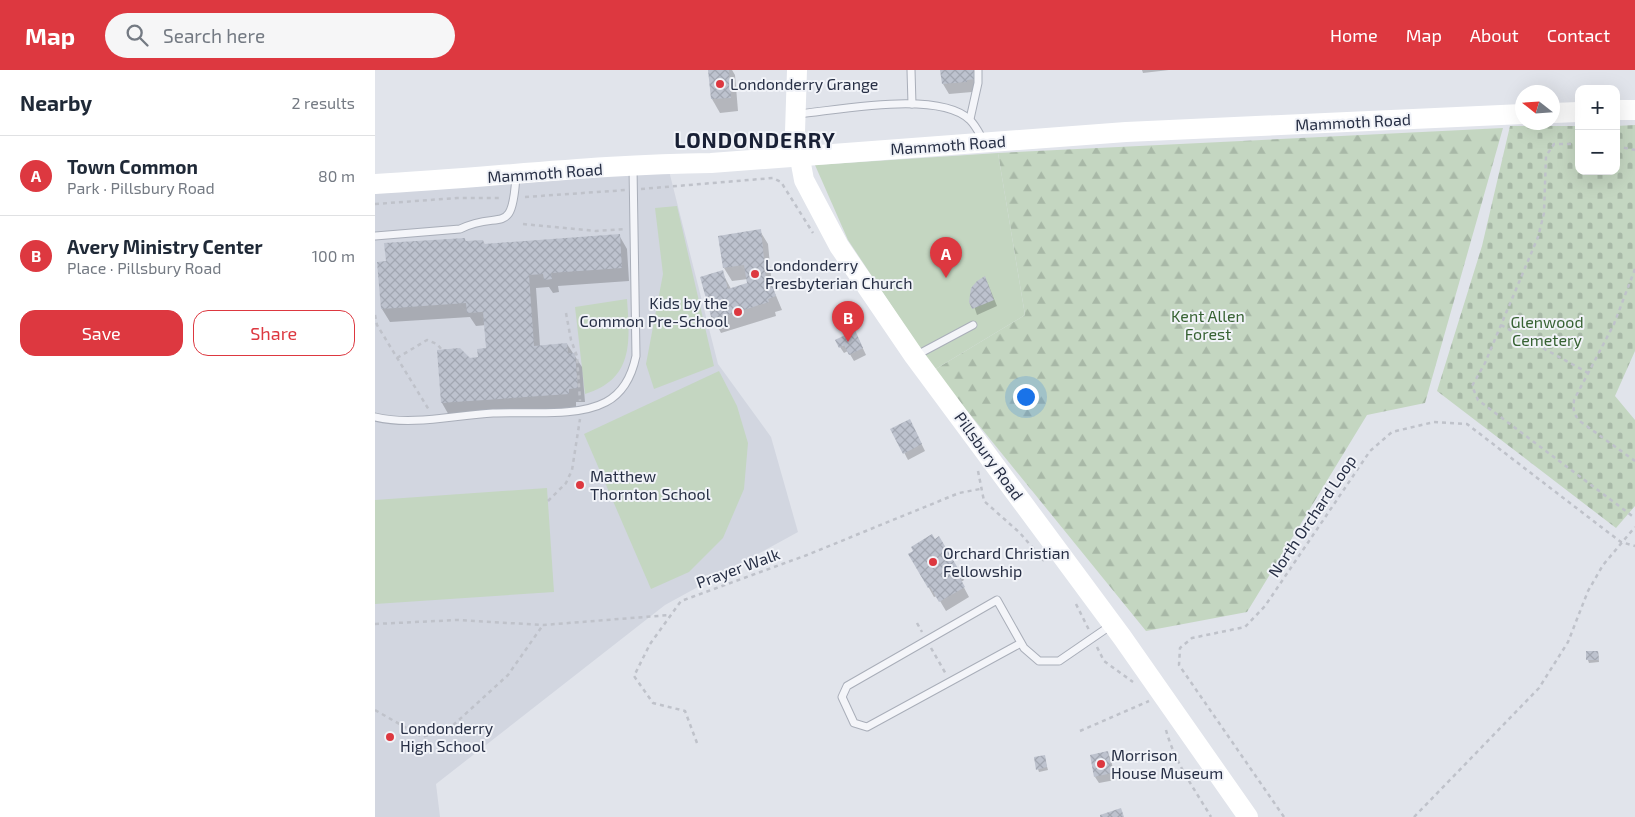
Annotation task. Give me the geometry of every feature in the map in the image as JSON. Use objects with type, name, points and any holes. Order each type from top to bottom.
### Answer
[{"type":"main road","name":"Pillsbury Road","points":[[797,70],[794,115],[803,180],[826,224],[915,356],[1113,624],[1248,817]]},
{"type":"main road","points":[[1620,110],[1635,110]]},
{"type":"main road","points":[[1560,113],[1575,112]]},
{"type":"main road","name":"Mammoth Road","points":[[375,184],[517,176],[633,166],[711,163],[1127,132],[1515,114]]},
{"type":"lane","points":[[911,70],[912,104]]},
{"type":"lane","points":[[970,120],[978,83],[977,70]]},
{"type":"lane","points":[[794,115],[929,104],[956,112],[970,120],[984,142]]},
{"type":"lane","points":[[375,417],[398,420],[581,410],[607,401],[626,384],[633,370],[637,341],[633,166]]},
{"type":"lane","points":[[375,236],[461,229],[470,224],[501,220],[508,216],[514,206],[517,176]]},
{"type":"lane","points":[[915,356],[973,325]]},
{"type":"lane","points":[[1021,643],[867,727],[854,723],[842,697],[847,686],[997,600],[1021,643],[1039,661],[1059,661],[1113,624]]},
{"type":"path","points":[[1575,144],[1553,144],[1549,148],[1546,156],[1542,221],[1538,237],[1485,363],[1472,386],[1478,400],[1635,518]]},
{"type":"path","points":[[1620,147],[1635,150]]},
{"type":"path","points":[[525,197],[773,178],[781,182],[817,239]]},
{"type":"path","points":[[375,204],[457,198],[501,198]]},
{"type":"path","points":[[523,224],[596,231],[635,228]]},
{"type":"path","points":[[1635,269],[1614,324],[1575,400],[1573,410],[1575,416],[1635,461]]},
{"type":"path","points":[[548,501],[566,483],[572,470],[577,449],[581,410],[577,356],[571,340],[567,312]]},
{"type":"path","points":[[375,315],[377,325],[433,417]]},
{"type":"path","points":[[1501,325],[1590,374]]},
{"type":"path","points":[[397,358],[427,340],[437,344],[441,350]]},
{"type":"path","name":"North Orchard Loop","points":[[1284,817],[1179,665],[1180,648],[1192,638],[1245,627],[1265,606],[1370,451],[1392,432],[1434,422],[1467,424],[1621,542],[1635,546]]},
{"type":"path","points":[[977,464],[980,488],[984,501],[1020,533],[1047,565]]},
{"type":"path","name":"Prayer Walk","points":[[697,743],[685,711],[653,703],[634,676],[650,644],[681,601],[807,555],[959,492],[980,488]]},
{"type":"path","points":[[1414,817],[1539,688],[1568,642],[1588,591],[1603,565],[1635,527]]},
{"type":"path","points":[[1075,601],[1104,661],[1135,684]]},
{"type":"path","points":[[375,624],[457,620],[543,625],[671,615]]},
{"type":"path","points":[[917,624],[924,635]]},
{"type":"path","points":[[375,710],[422,737],[449,729],[508,675],[543,625]]},
{"type":"path","points":[[930,647],[951,682]]},
{"type":"path","points":[[1147,694],[1155,706]]},
{"type":"path","points":[[1080,731],[1151,700]]},
{"type":"path","points":[[1166,728],[1171,745],[1189,784],[1211,817]]},
{"type":"shaded area","name":"Matthew Thornton School","points":[[669,171],[718,364],[771,437],[798,532],[665,605],[436,784],[440,817],[375,817],[375,191]]},
{"type":"green space","name":"Glenwood Cemetery","points":[[1635,125],[1635,351],[1615,396],[1635,420],[1635,506],[1616,528],[1437,391],[1482,246],[1510,126],[1515,126],[1515,130],[1560,130],[1560,126],[1575,126],[1575,175],[1620,175],[1620,126]]},
{"type":"green space","name":"Kent Allen Forest","points":[[1503,128],[1425,403],[1367,415],[1247,612],[1146,631],[934,370],[1025,315],[998,153]]},
{"type":"green space","points":[[998,153],[1025,315],[934,370],[848,240],[815,165]]},
{"type":"green space","points":[[677,206],[714,366],[654,389],[646,364],[663,274],[655,208]]},
{"type":"green space","points":[[627,299],[628,344],[621,369],[613,379],[585,394],[575,307]]},
{"type":"green space","points":[[719,371],[737,406],[748,443],[744,489],[723,538],[689,572],[651,589],[584,434]]},
{"type":"green space","points":[[547,488],[554,592],[375,604],[375,500]]},
{"type":"building","name":"Londonderry Grange","points":[[708,70],[729,70],[731,98],[711,99]]},
{"type":"building","points":[[940,70],[974,70],[975,79],[967,80],[967,82],[942,84]]},
{"type":"building","name":"Londonderry Presbyterian Church","points":[[761,229],[766,279],[767,283],[771,282],[776,296],[768,299],[769,302],[712,320],[700,277],[723,270],[728,289],[747,283],[744,265],[723,268],[718,236]]},
{"type":"building","points":[[620,234],[622,268],[551,273],[552,279],[544,280],[543,274],[529,275],[534,346],[567,343],[568,353],[575,353],[578,388],[569,389],[569,394],[441,403],[437,350],[460,348],[470,358],[478,357],[477,349],[486,348],[483,312],[467,313],[466,303],[381,309],[377,262],[386,261],[384,243],[465,238],[465,241],[483,240],[484,244]]},
{"type":"building","points":[[985,276],[994,300],[972,309],[969,302],[971,288]]},
{"type":"building","points":[[855,330],[863,348],[849,355],[844,345],[839,348],[835,340]]},
{"type":"building","points":[[910,419],[922,444],[903,454],[890,429]]},
{"type":"building","name":"Orchard Christian Fellowship","points":[[932,534],[935,539],[939,536],[959,570],[956,571],[965,587],[939,602],[930,587],[928,588],[908,554],[913,551],[911,547]]},
{"type":"building","points":[[1586,651],[1598,651],[1599,660],[1586,660]]},
{"type":"building","name":"Morrison House Museum","points":[[1108,751],[1112,773],[1094,777],[1090,755]]},
{"type":"building","points":[[1045,755],[1047,767],[1036,770],[1034,757]]},
{"type":"building","points":[[1121,808],[1124,817],[1100,817],[1100,815]]},
{"type":"place","name":"Londonderry Grange","points":[[720,84]]},
{"type":"place","name":"Londonderry Presbyterian Church","points":[[755,274]]},
{"type":"place","name":"Town Common","points":[[946,278]]},
{"type":"place","name":"Kids by the Common Pre-School","points":[[738,312]]},
{"type":"place","name":"Avery Ministry Center","points":[[848,342]]},
{"type":"place","name":"Matthew Thornton School","points":[[580,485]]},
{"type":"place","name":"Orchard Christian Fellowship","points":[[933,562]]},
{"type":"place","name":"Londonderry High School","points":[[390,737]]},
{"type":"place","name":"Morrison House Museum","points":[[1101,764]]},
{"type":"district","name":"LONDONDERRY","points":[[755,141]]}]
